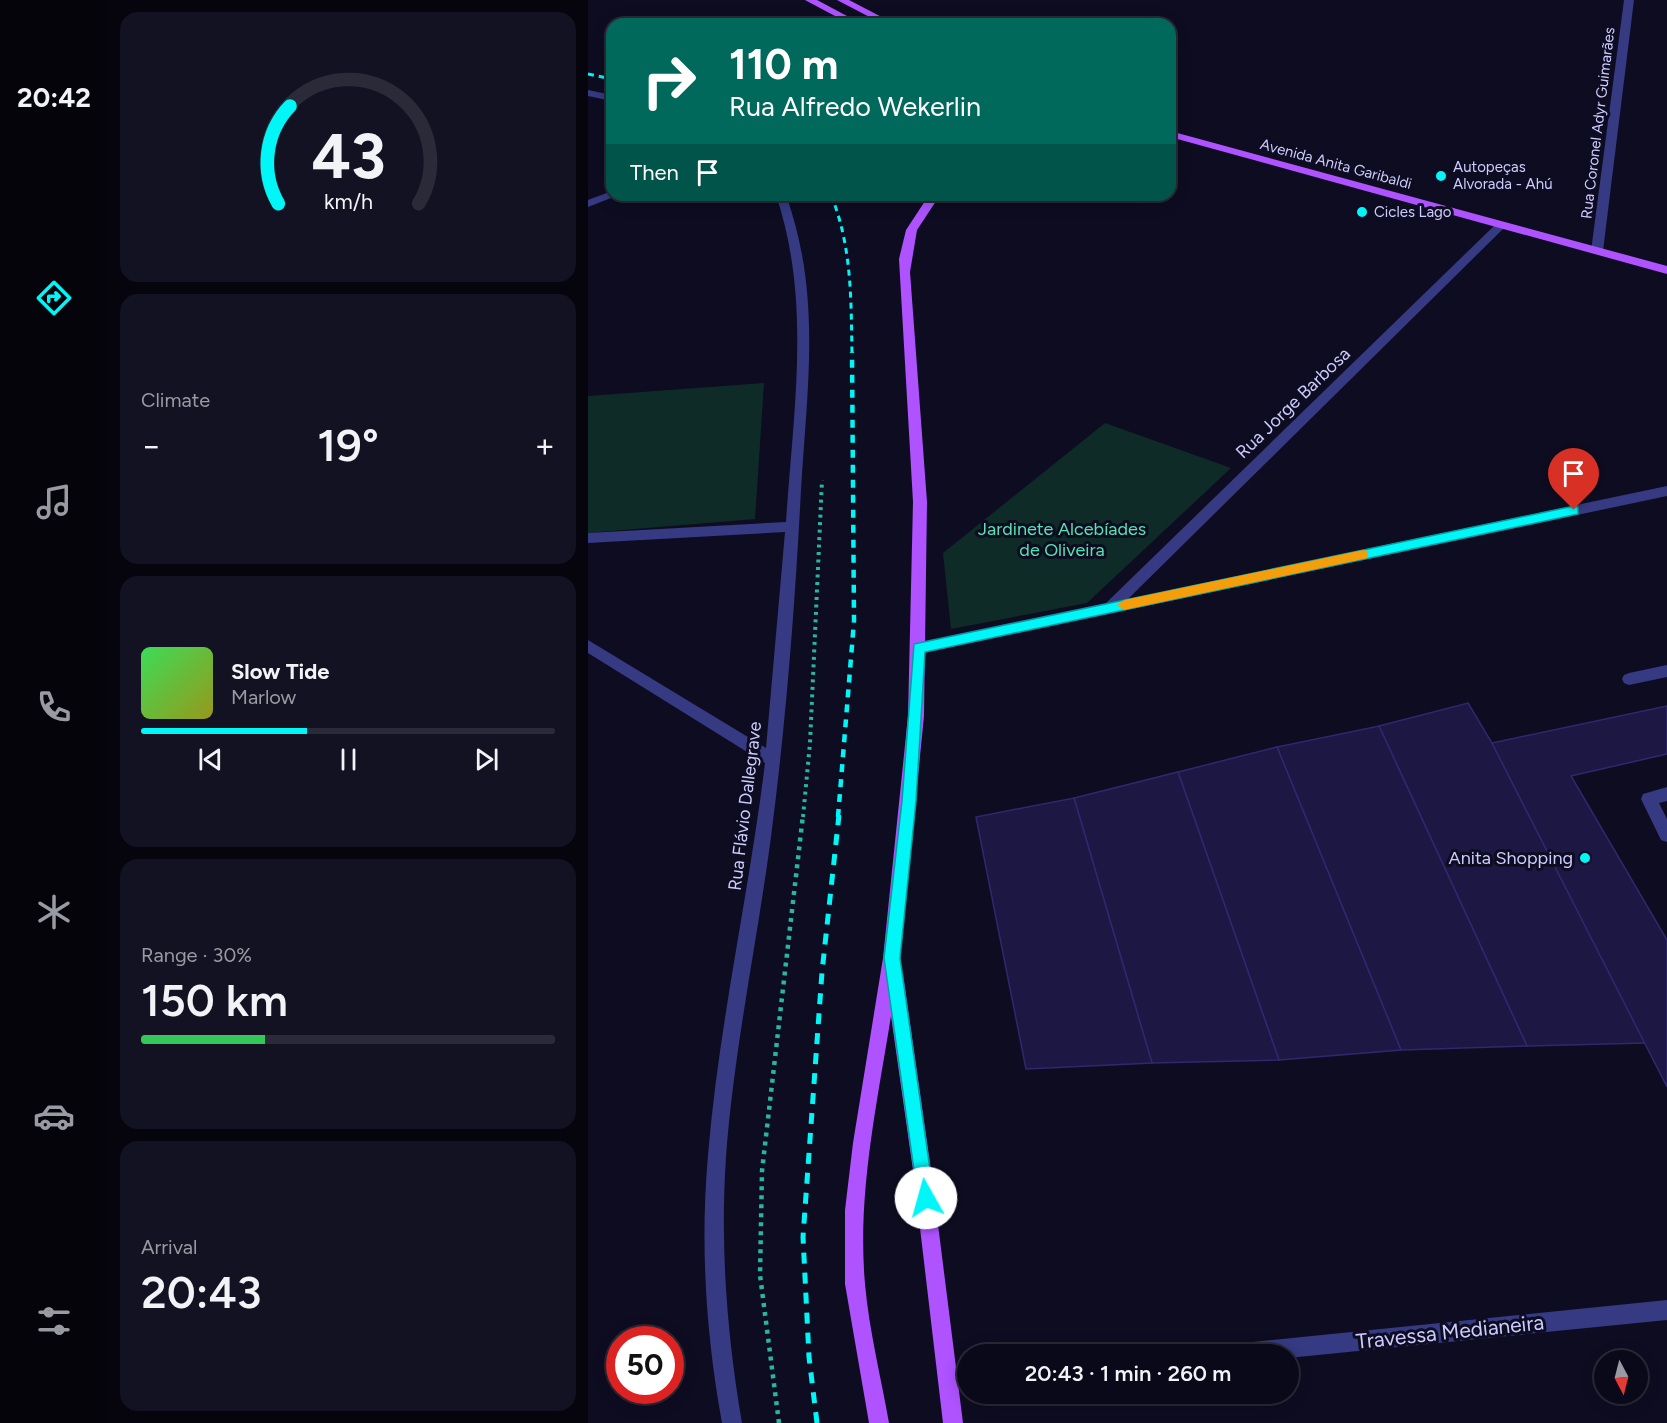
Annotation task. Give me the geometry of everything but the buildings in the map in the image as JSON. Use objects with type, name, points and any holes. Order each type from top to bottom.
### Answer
[{"type":"main road","points":[[810,0],[845,18]]},
{"type":"main road","points":[[842,0],[878,18]]},
{"type":"main road","name":"Avenida Anita Garibaldi","points":[[1176,136],[1667,270]]},
{"type":"main road","points":[[879,1423],[855,1284],[855,1210],[862,1143],[892,958],[909,801],[919,648],[920,502],[904,272],[906,248],[915,222],[931,201]]},
{"type":"main road","points":[[892,958],[923,1177],[953,1423]]},
{"type":"street","name":"Rua Coronel Adyr Guimarães","points":[[1597,251],[1629,0]]},
{"type":"street","points":[[588,93],[606,97]]},
{"type":"street","points":[[588,204],[606,196]]},
{"type":"street","name":"Rua Flávio Dallegrave","points":[[732,1423],[714,1267],[717,1156],[773,760],[793,527],[804,306],[802,266],[794,231],[783,201]]},
{"type":"street","name":"Rua Jorge Barbosa","points":[[1110,608],[1502,225]]},
{"type":"street","points":[[919,648],[1667,491]]},
{"type":"street","points":[[588,538],[793,527]]},
{"type":"street","points":[[588,646],[773,760]]},
{"type":"street","points":[[1629,679],[1667,671]]},
{"type":"street","points":[[1667,794],[1649,799],[1667,836]]},
{"type":"street","name":"Travessa Medianeira","points":[[1299,1347],[1667,1310]]},
{"type":"path","points":[[779,1423],[760,1275],[762,1171],[791,935],[810,743],[822,473]]},
{"type":"green space","points":[[764,383],[755,519],[588,533],[588,396]]},
{"type":"green space","name":"Jardinete Alcebíades de Oliveira","points":[[1105,423],[1231,468],[1087,603],[951,629],[943,553]]},
{"type":"railway","points":[[588,74],[606,78]]},
{"type":"railway","points":[[833,201],[847,253],[852,354]]},
{"type":"railway","points":[[838,817],[854,621],[852,352]]},
{"type":"railway","points":[[817,1423],[809,1357],[803,1237],[822,972],[839,815]]},
{"type":"slow traffic","points":[[1124,605],[1363,555]]},
{"type":"place","name":"Autopeças Alvorada - Ahú","points":[[1441,176]]},
{"type":"place","name":"Cicles Lago","points":[[1362,212]]},
{"type":"place","name":"Anita Shopping","points":[[1585,858]]},
{"type":"route","points":[[926,1198],[892,958],[909,801],[919,648],[1574,510]]}]
